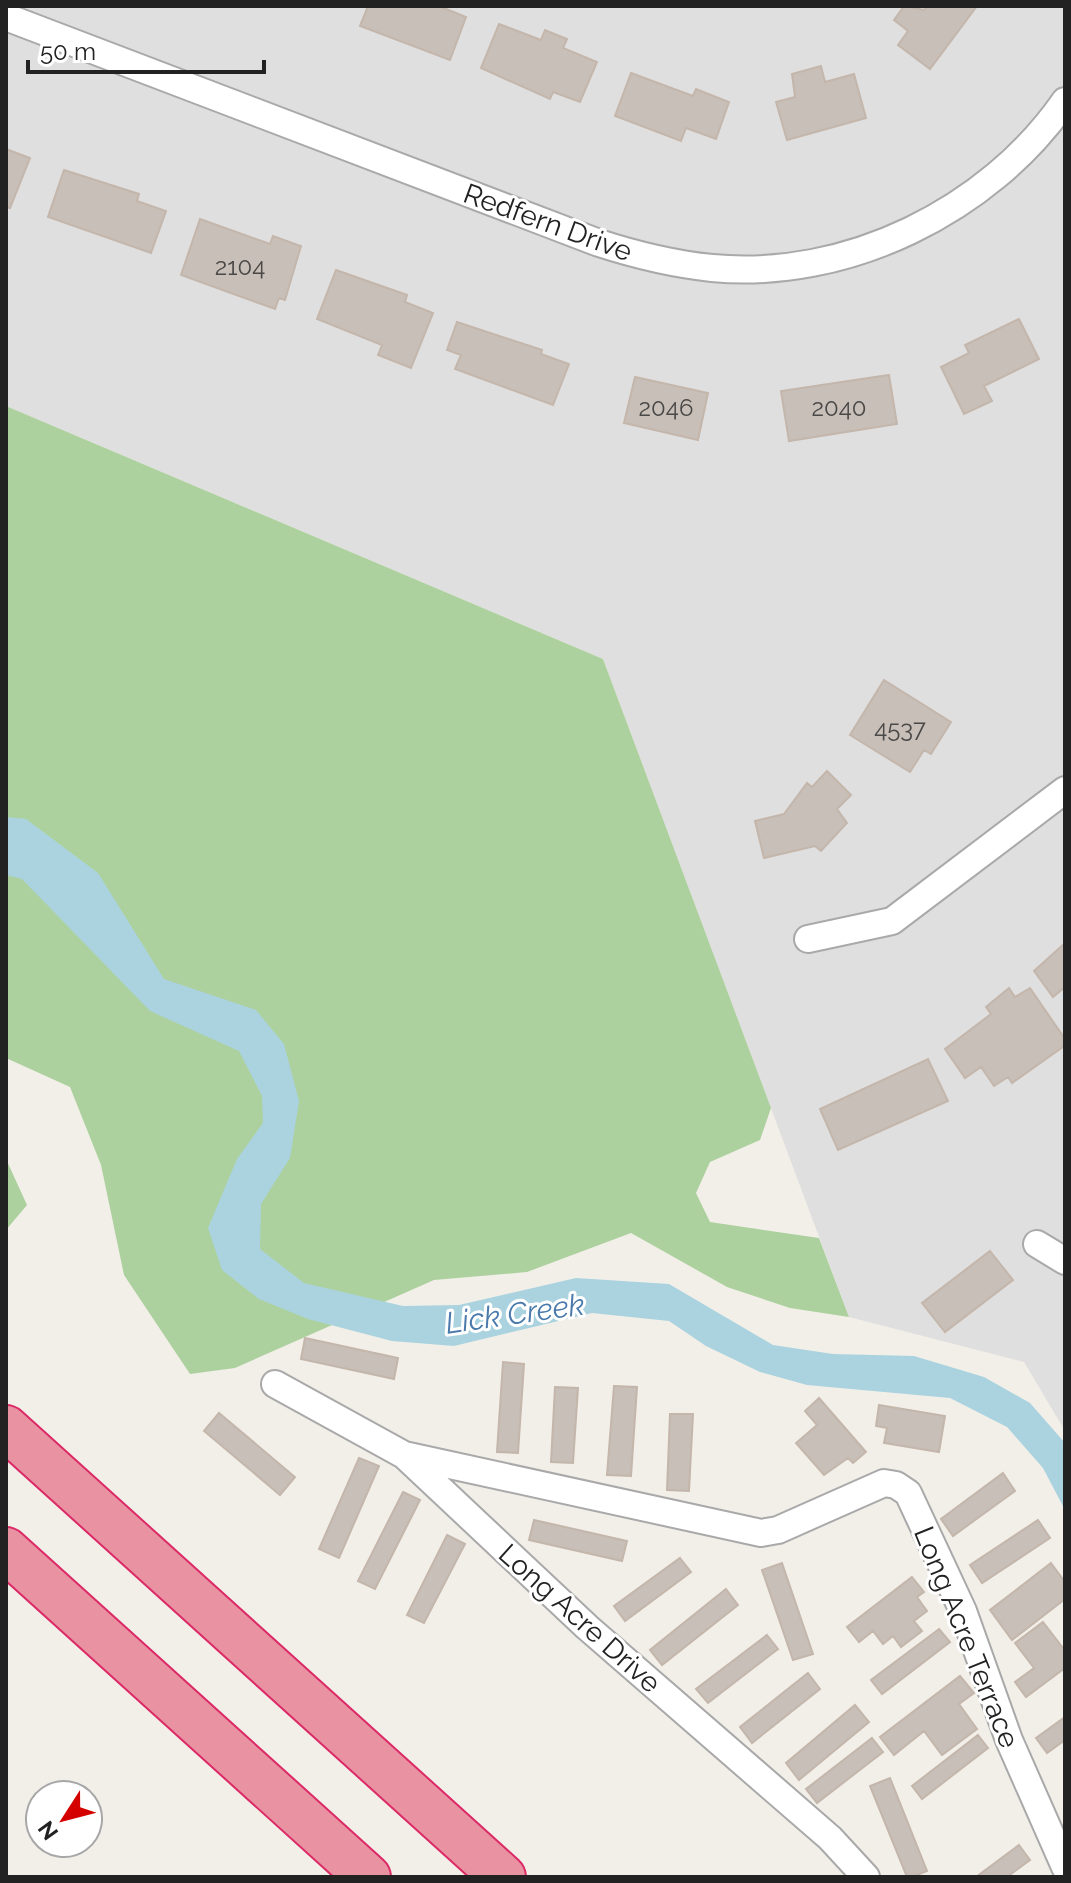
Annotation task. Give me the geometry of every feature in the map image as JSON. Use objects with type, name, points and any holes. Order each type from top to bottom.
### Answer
[{"type":"highway","points":[[6,1428],[503,1877]]},
{"type":"highway","points":[[6,1550],[368,1877]]},
{"type":"street","name":"Redfern Drive","points":[[6,17],[599,243],[641,256],[712,268],[756,269],[828,260],[898,236],[963,202],[1008,167],[1049,124],[1065,101]]},
{"type":"street","points":[[808,939],[892,921],[1065,790]]},
{"type":"street","points":[[1037,1244],[1065,1261]]},
{"type":"street","name":"Long Acre Drive","points":[[275,1384],[404,1455],[587,1627],[830,1838],[866,1877]]},
{"type":"street","name":"Long Acre Terrace","points":[[404,1455],[761,1533],[778,1530],[884,1483],[901,1487],[908,1493],[963,1611],[1009,1740],[1065,1867]]},
{"type":"shaded area","points":[[6,6],[1065,6],[1065,1431],[1024,1362],[849,1317],[603,659],[6,406]]},
{"type":"green space","points":[[6,406],[603,659],[771,1108],[760,1140],[710,1162],[696,1193],[710,1222],[819,1238],[849,1317],[790,1308],[727,1287],[631,1233],[527,1272],[434,1280],[235,1368],[190,1374],[124,1275],[101,1165],[70,1087],[6,1058]]},
{"type":"green space","points":[[6,1159],[27,1205],[6,1230]]},
{"type":"water","name":"Lick Creek","points":[[6,817],[26,819],[98,873],[164,979],[256,1010],[284,1044],[299,1101],[290,1158],[261,1204],[260,1249],[304,1283],[403,1306],[459,1305],[576,1278],[669,1284],[773,1345],[833,1354],[914,1356],[984,1377],[1030,1403],[1065,1443],[1065,1510],[1043,1468],[1007,1427],[950,1398],[807,1385],[760,1372],[706,1346],[669,1321],[592,1313],[454,1346],[392,1341],[308,1319],[259,1299],[222,1270],[208,1228],[237,1159],[263,1123],[262,1096],[239,1051],[150,1011],[22,879],[6,875]]},
{"type":"building","points":[[368,6],[439,6],[466,17],[450,60],[360,26]]},
{"type":"building","points":[[904,6],[924,10],[927,6],[977,6],[930,69],[898,45],[908,31],[894,20]]},
{"type":"building","points":[[499,24],[541,40],[545,30],[567,39],[563,48],[597,62],[580,102],[553,92],[550,99],[481,68]]},
{"type":"building","points":[[821,66],[825,82],[854,74],[866,118],[787,140],[776,102],[795,97],[792,74]]},
{"type":"building","points":[[631,73],[693,96],[696,89],[729,102],[716,139],[686,128],[681,141],[615,116]]},
{"type":"building","points":[[6,149],[30,158],[10,208],[6,207]]},
{"type":"building","points":[[64,170],[139,194],[137,201],[166,211],[151,253],[48,217]]},
{"type":"building","points":[[200,219],[270,244],[273,236],[301,246],[285,300],[279,298],[275,309],[181,275]]},
{"type":"building","points":[[336,270],[407,295],[405,302],[433,313],[411,368],[378,355],[382,345],[317,319]]},
{"type":"building","points":[[1019,319],[1039,359],[984,386],[992,401],[964,414],[941,367],[969,353],[965,345]]},
{"type":"building","points":[[457,322],[542,350],[541,354],[569,364],[553,405],[455,369],[461,355],[447,350]]},
{"type":"building","points":[[889,375],[897,424],[789,441],[781,391]]},
{"type":"building","points":[[635,377],[708,393],[698,440],[624,423]]},
{"type":"building","points":[[884,680],[951,722],[931,754],[924,750],[910,772],[850,735]]},
{"type":"building","points":[[827,771],[851,795],[837,809],[847,823],[821,851],[815,846],[764,858],[755,821],[784,814],[807,783],[812,787]]},
{"type":"building","points":[[1065,943],[1065,987],[1053,997],[1034,971]]},
{"type":"building","points":[[1009,988],[1015,997],[1030,988],[1065,1039],[1063,1047],[1012,1083],[1008,1077],[994,1086],[981,1067],[965,1078],[945,1049],[991,1014],[986,1007]]},
{"type":"building","points":[[928,1059],[948,1101],[838,1150],[820,1109]]},
{"type":"building","points":[[990,1251],[1013,1280],[945,1332],[922,1303]]},
{"type":"building","points":[[305,1338],[398,1358],[394,1379],[301,1359]]},
{"type":"building","points":[[503,1362],[524,1364],[518,1453],[497,1452]]},
{"type":"building","points":[[614,1386],[637,1387],[631,1476],[607,1475]]},
{"type":"building","points":[[555,1387],[578,1388],[573,1463],[551,1462]]},
{"type":"building","points":[[819,1398],[866,1452],[853,1463],[848,1458],[824,1475],[796,1443],[817,1425],[805,1411]]},
{"type":"building","points":[[879,1405],[945,1416],[939,1452],[884,1443],[887,1428],[876,1426]]},
{"type":"building","points":[[219,1413],[295,1477],[280,1495],[204,1431]]},
{"type":"building","points":[[670,1414],[693,1414],[689,1491],[667,1490]]},
{"type":"building","points":[[359,1458],[379,1466],[339,1558],[319,1549]]},
{"type":"building","points":[[1003,1473],[1015,1491],[953,1536],[941,1519]]},
{"type":"building","points":[[403,1492],[420,1500],[375,1589],[358,1581]]},
{"type":"building","points":[[534,1520],[627,1541],[622,1561],[529,1540]]},
{"type":"building","points":[[1038,1520],[1050,1538],[982,1583],[970,1565]]},
{"type":"building","points":[[447,1535],[465,1544],[424,1623],[407,1615]]},
{"type":"building","points":[[680,1558],[691,1572],[625,1621],[614,1606]]},
{"type":"building","points":[[782,1563],[813,1654],[793,1660],[762,1570]]},
{"type":"building","points":[[1051,1563],[1065,1582],[1065,1599],[1012,1640],[990,1610]]},
{"type":"building","points":[[912,1577],[924,1592],[917,1597],[927,1611],[914,1621],[922,1631],[901,1647],[893,1636],[883,1644],[873,1631],[859,1642],[847,1627]]},
{"type":"building","points":[[726,1589],[738,1605],[662,1665],[650,1650]]},
{"type":"building","points":[[1043,1622],[1063,1648],[1065,1646],[1065,1668],[1026,1697],[1015,1682],[1034,1668],[1015,1643]]},
{"type":"building","points":[[939,1629],[950,1642],[882,1694],[871,1680]]},
{"type":"building","points":[[767,1635],[778,1649],[708,1703],[696,1689]]},
{"type":"building","points":[[808,1673],[820,1689],[752,1743],[740,1727]]},
{"type":"building","points":[[960,1676],[974,1693],[959,1704],[977,1729],[942,1755],[924,1731],[894,1755],[880,1737]]},
{"type":"building","points":[[855,1705],[869,1722],[799,1780],[786,1763]]},
{"type":"building","points":[[1065,1717],[1065,1740],[1047,1753],[1036,1738]]},
{"type":"building","points":[[978,1735],[988,1748],[922,1799],[912,1786]]},
{"type":"building","points":[[872,1738],[883,1752],[817,1803],[806,1789]]},
{"type":"building","points":[[890,1778],[927,1871],[912,1877],[907,1877],[870,1786]]},
{"type":"building","points":[[1019,1845],[1030,1860],[1007,1877],[976,1877]]}]
